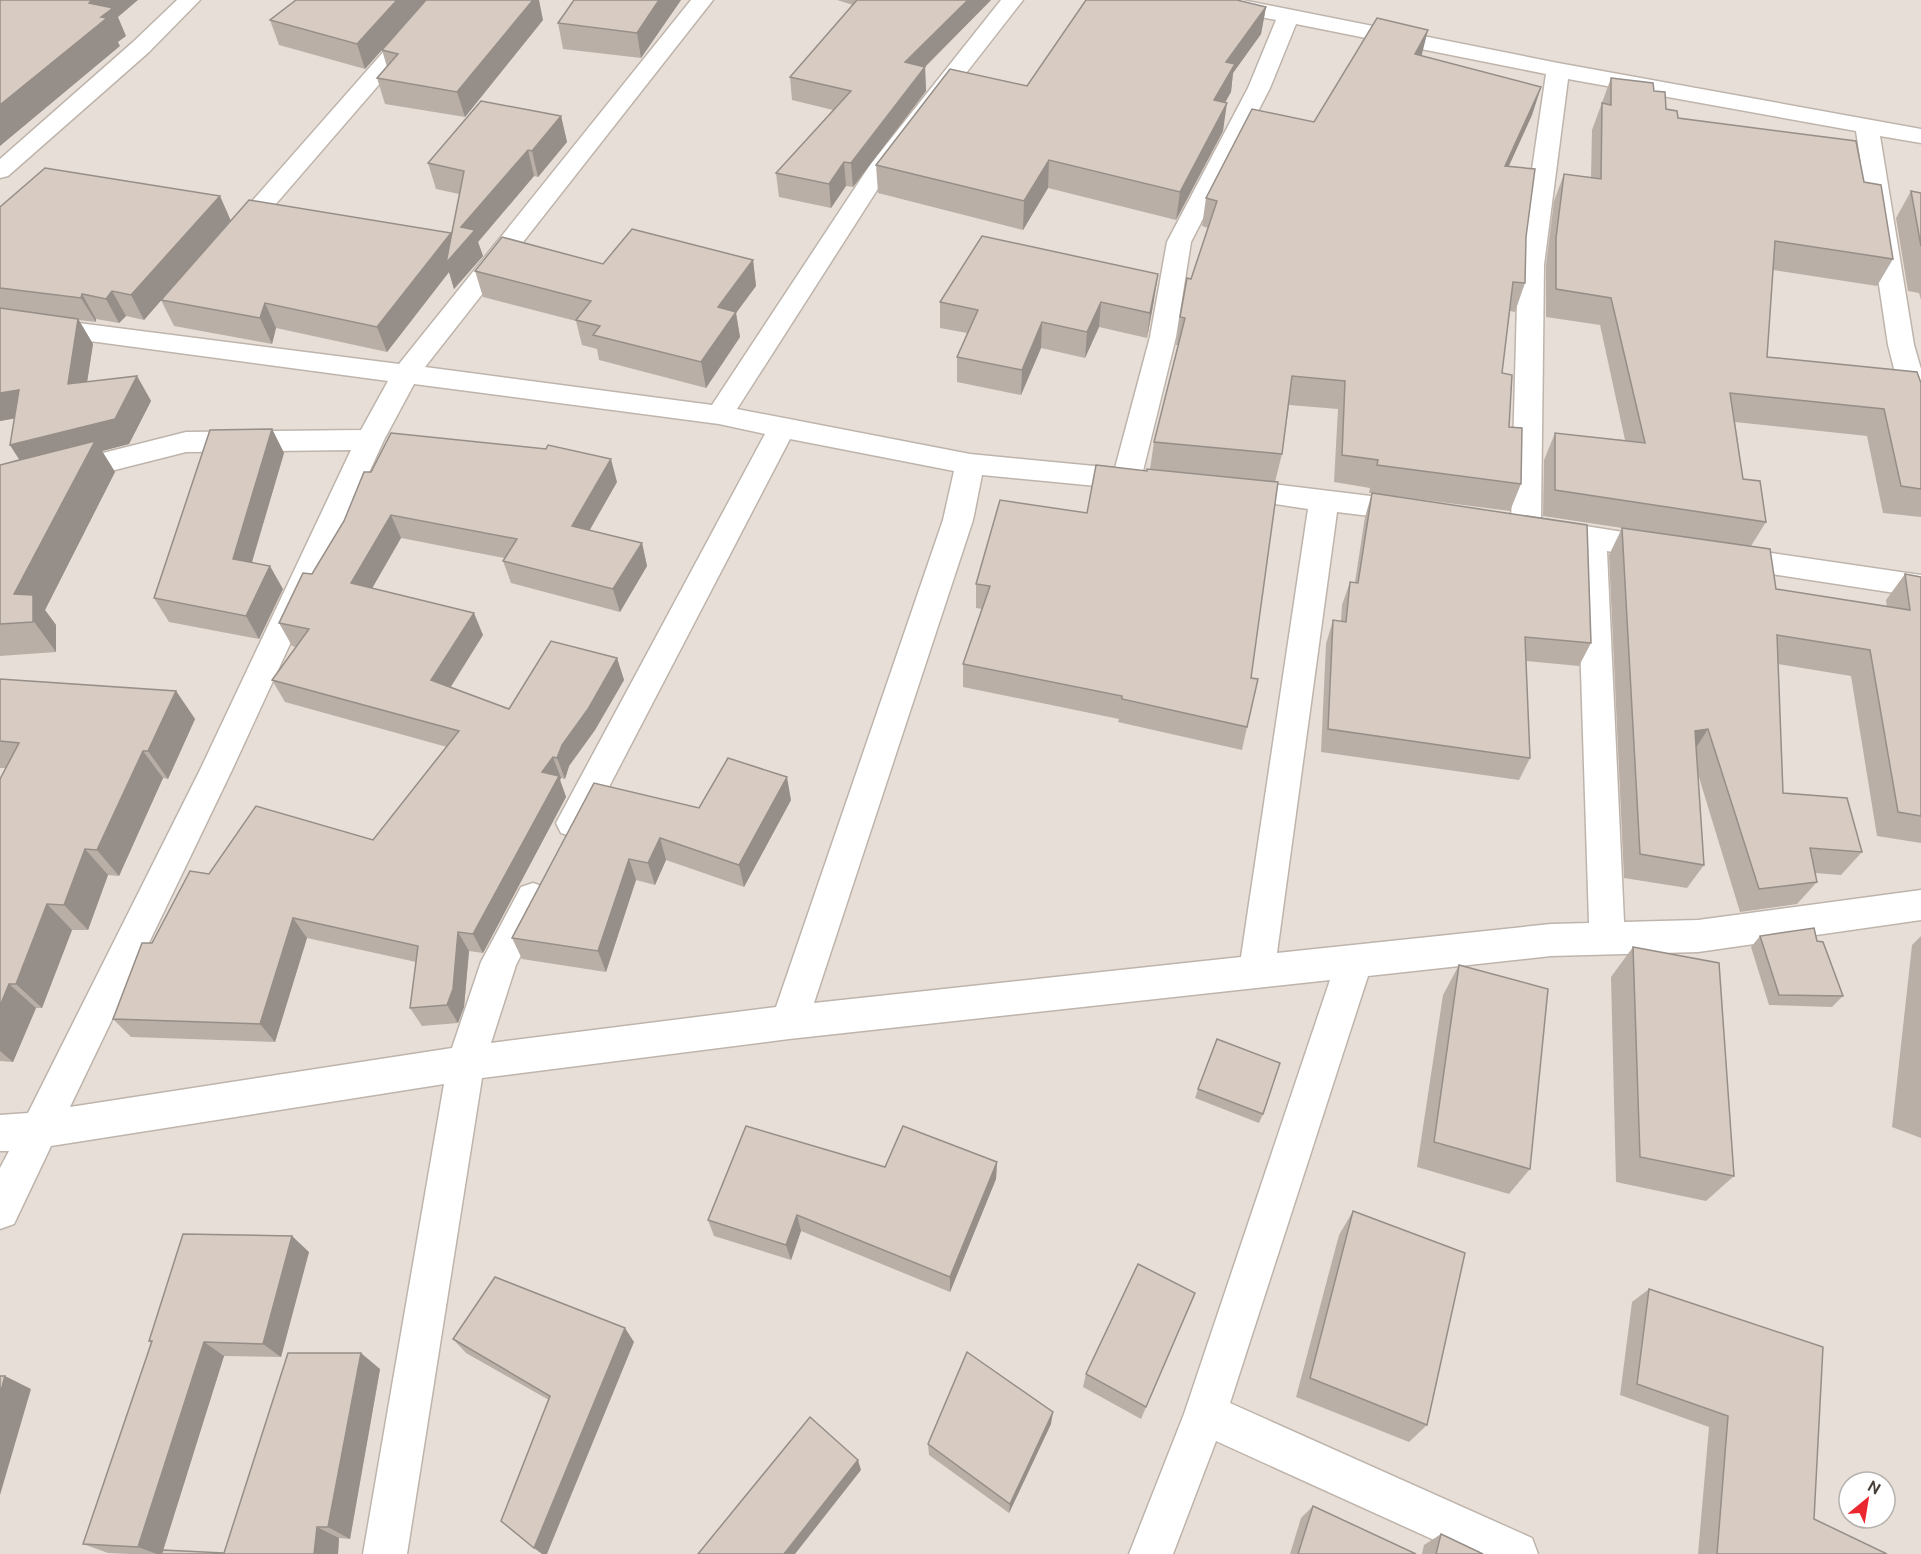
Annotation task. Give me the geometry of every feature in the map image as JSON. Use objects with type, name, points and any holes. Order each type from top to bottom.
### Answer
[{"type":"street","points":[[0,171],[141,47],[189,0]]},
{"type":"street","points":[[222,250],[441,0]]},
{"type":"street","points":[[0,1210],[216,770],[370,440],[406,373],[702,0]]},
{"type":"street","points":[[720,415],[878,170],[1012,0]]},
{"type":"street","points":[[1210,0],[1558,70],[1921,136]]},
{"type":"street","points":[[1127,478],[1163,337],[1179,242],[1259,88],[1288,17]]},
{"type":"street","points":[[1558,70],[1530,265],[1514,524],[1592,538],[1921,586]]},
{"type":"street","points":[[1867,128],[1901,345],[1921,419]]},
{"type":"street","points":[[0,321],[152,331],[406,373],[720,415],[970,464],[1161,482]]},
{"type":"street","points":[[385,1554],[466,1064],[499,962],[782,428]]},
{"type":"street","points":[[0,489],[186,442],[370,440]]},
{"type":"street","points":[[789,1022],[958,520],[970,464]]},
{"type":"street","points":[[1208,487],[1324,499],[1443,515]]},
{"type":"street","points":[[1257,970],[1324,499]]},
{"type":"street","points":[[1592,538],[1607,936]]},
{"type":"street","points":[[0,1133],[40,1130],[466,1064],[789,1022],[1257,970],[1607,936],[1698,936],[1921,904]]},
{"type":"street","points":[[1151,1554],[1205,1413],[1355,960]]},
{"type":"street","points":[[1205,1413],[1516,1554]]},
{"type":"shaded area","points":[[0,0],[1921,0],[1921,1554],[0,1554]]},
{"type":"building","points":[[0,0],[92,0],[89,3],[113,8],[101,17],[107,18],[0,105]]},
{"type":"building","points":[[296,0],[397,0],[357,44],[270,20]]},
{"type":"building","points":[[426,0],[533,0],[457,92],[377,78],[398,54],[382,50]]},
{"type":"building","points":[[574,0],[659,0],[637,33],[558,23]]},
{"type":"building","points":[[857,0],[968,0],[905,62],[925,67],[851,163],[844,162],[829,184],[776,173],[851,91],[790,77]]},
{"type":"building","points":[[1086,0],[1237,0],[1266,7],[1226,62],[1235,64],[1214,100],[1227,103],[1180,192],[1049,160],[1024,201],[876,165],[950,69],[1027,86]]},
{"type":"building","points":[[1377,18],[1428,30],[1415,54],[1541,87],[1505,166],[1535,169],[1526,237],[1525,283],[1513,282],[1502,373],[1512,375],[1509,427],[1522,428],[1521,484],[1377,465],[1378,460],[1342,455],[1345,381],[1292,376],[1282,454],[1154,442],[1185,318],[1180,317],[1187,278],[1191,279],[1217,201],[1206,198],[1252,109],[1314,122]]},
{"type":"building","points":[[1611,78],[1653,83],[1654,91],[1665,92],[1666,109],[1677,111],[1678,118],[1856,141],[1864,182],[1881,185],[1893,259],[1775,241],[1767,357],[1917,372],[1921,383],[1921,489],[1901,486],[1884,409],[1730,393],[1743,479],[1760,481],[1766,522],[1555,490],[1555,433],[1645,443],[1611,298],[1556,289],[1556,238],[1564,174],[1601,179],[1602,103],[1611,105]]},
{"type":"building","points":[[481,101],[561,116],[532,151],[528,150],[461,227],[475,230],[446,263],[464,171],[428,163]]},
{"type":"building","points":[[45,168],[220,196],[131,295],[112,291],[106,299],[82,294],[81,298],[0,288],[0,207]]},
{"type":"building","points":[[1911,191],[1921,193],[1921,246]]},
{"type":"building","points":[[249,200],[451,233],[377,327],[265,303],[260,318],[161,300]]},
{"type":"building","points":[[632,229],[753,260],[718,307],[736,312],[701,362],[593,335],[600,326],[576,320],[591,301],[475,271],[502,237],[603,264]]},
{"type":"building","points":[[982,236],[1158,274],[1150,313],[1101,302],[1087,332],[1042,322],[1022,370],[957,357],[978,310],[940,302]]},
{"type":"building","points":[[0,308],[78,319],[68,384],[137,376],[115,419],[10,445],[19,390],[0,393]]},
{"type":"building","points":[[272,429],[233,559],[270,566],[246,616],[154,598],[210,430]]},
{"type":"building","points":[[391,433],[546,449],[548,445],[611,459],[572,526],[642,543],[613,589],[503,561],[517,539],[391,515],[351,583],[474,613],[431,680],[509,709],[551,641],[617,658],[588,709],[562,745],[557,758],[553,757],[542,772],[559,776],[473,934],[458,932],[453,989],[447,1005],[410,1008],[418,946],[293,918],[260,1024],[113,1019],[142,943],[152,943],[190,871],[209,874],[256,806],[373,840],[459,731],[272,680],[309,629],[279,623],[303,573],[312,574],[344,521],[364,472],[371,472]]},
{"type":"building","points":[[95,441],[14,594],[33,595],[33,622],[0,624],[0,465]]},
{"type":"building","points":[[1096,465],[1278,482],[1251,678],[1258,679],[1247,727],[1122,699],[1122,696],[963,664],[990,586],[976,584],[1000,500],[1087,513]]},
{"type":"building","points":[[1372,493],[1587,525],[1591,643],[1525,637],[1530,758],[1328,729],[1333,620],[1346,622],[1350,582],[1358,583]]},
{"type":"building","points":[[1622,528],[1770,549],[1776,589],[1910,610],[1905,574],[1921,577],[1921,816],[1898,812],[1870,650],[1777,635],[1783,793],[1847,798],[1862,852],[1810,848],[1817,882],[1759,889],[1708,729],[1695,731],[1704,865],[1640,854]]},
{"type":"building","points":[[0,679],[176,691],[148,751],[143,751],[97,850],[85,849],[64,905],[47,904],[16,984],[9,984],[0,1006],[0,779],[19,743],[0,741]]},
{"type":"building","points":[[728,758],[787,777],[739,865],[660,838],[648,863],[629,859],[598,951],[512,938],[594,783],[699,808]]},
{"type":"building","points":[[1814,928],[1817,941],[1823,942],[1843,996],[1779,995],[1760,936]]},
{"type":"building","points":[[1633,947],[1719,963],[1734,1176],[1640,1157]]},
{"type":"building","points":[[1459,965],[1548,989],[1530,1169],[1434,1142]]},
{"type":"building","points":[[1217,1039],[1280,1063],[1263,1114],[1198,1089]]},
{"type":"building","points":[[746,1126],[885,1167],[903,1126],[997,1162],[950,1277],[797,1215],[786,1245],[708,1220]]},
{"type":"building","points":[[1353,1211],[1465,1253],[1427,1425],[1310,1378]]},
{"type":"building","points":[[183,1234],[292,1236],[263,1344],[204,1342],[138,1547],[83,1544],[152,1341],[149,1341]]},
{"type":"building","points":[[1138,1264],[1195,1293],[1146,1407],[1086,1374]]},
{"type":"building","points":[[495,1277],[625,1328],[534,1548],[501,1521],[550,1396],[453,1339]]},
{"type":"building","points":[[1649,1289],[1823,1347],[1814,1519],[1887,1554],[1717,1554],[1728,1416],[1637,1384]]},
{"type":"building","points":[[967,1352],[1053,1412],[1010,1504],[928,1444]]},
{"type":"building","points":[[288,1353],[361,1353],[328,1527],[317,1527],[314,1554],[161,1554],[163,1550],[224,1553]]},
{"type":"building","points":[[0,1376],[5,1376],[0,1394]]},
{"type":"building","points":[[810,1417],[858,1460],[784,1554],[698,1554]]},
{"type":"building","points":[[1313,1506],[1416,1554],[1298,1554]]},
{"type":"building","points":[[1441,1534],[1483,1554],[1436,1554]]}]
